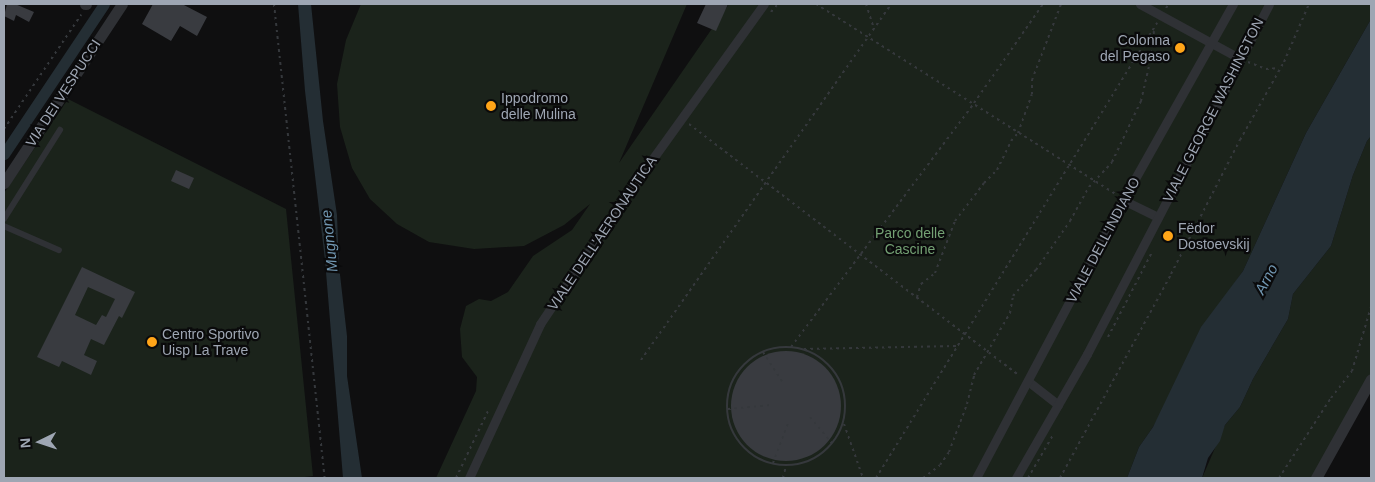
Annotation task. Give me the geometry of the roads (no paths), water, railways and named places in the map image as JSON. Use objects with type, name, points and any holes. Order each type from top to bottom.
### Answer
[{"type":"street","name":"VIA DEI VESPUCCI","points":[[4,183],[122,4]]},
{"type":"street","name":"VIALE DELL'AERONAUTICA","points":[[468,478],[540,324],[628,193],[764,4]]},
{"type":"street","points":[[1140,4],[1239,58]]},
{"type":"street","name":"VIALE DELL'INDIANO","points":[[976,478],[1123,200],[1233,4]]},
{"type":"street","name":"VIALE GEORGE WASHINGTON","points":[[1016,478],[1058,405],[1269,4]]},
{"type":"street","name":"VIALE GEORGE WASHINGTON","points":[[1123,200],[1158,217]]},
{"type":"street","points":[[1316,478],[1371,379]]},
{"type":"street","points":[[1028,382],[1058,405]]},
{"type":"lane","points":[[4,220],[60,130]]},
{"type":"lane","points":[[4,226],[59,250]]},
{"type":"water","name":"Mugnone","points":[[298,4],[311,4],[323,121],[337,215],[339,266],[347,336],[347,376],[362,478],[343,478],[325,260],[305,91]]},
{"type":"water","name":"Arno","points":[[1371,19],[1371,136],[1367,141],[1353,175],[1331,246],[1293,294],[1288,319],[1253,379],[1240,407],[1225,425],[1220,441],[1208,458],[1202,478],[1127,478],[1139,447],[1153,427],[1201,327],[1243,271],[1306,133]]},
{"type":"waterway","points":[[4,154],[104,4]]},
{"type":"place","name":"Colonna del Pegaso","points":[[1180,48]]},
{"type":"place","name":"Ippodromo delle Mulina","points":[[491,106]]},
{"type":"place","name":"Fëdor Dostoevskij","points":[[1168,236]]},
{"type":"place","name":"Centro Sportivo Uisp La Trave","points":[[152,342]]},
{"type":"park label","name":"Parco delle Cascine","points":[[910,242]]}]
